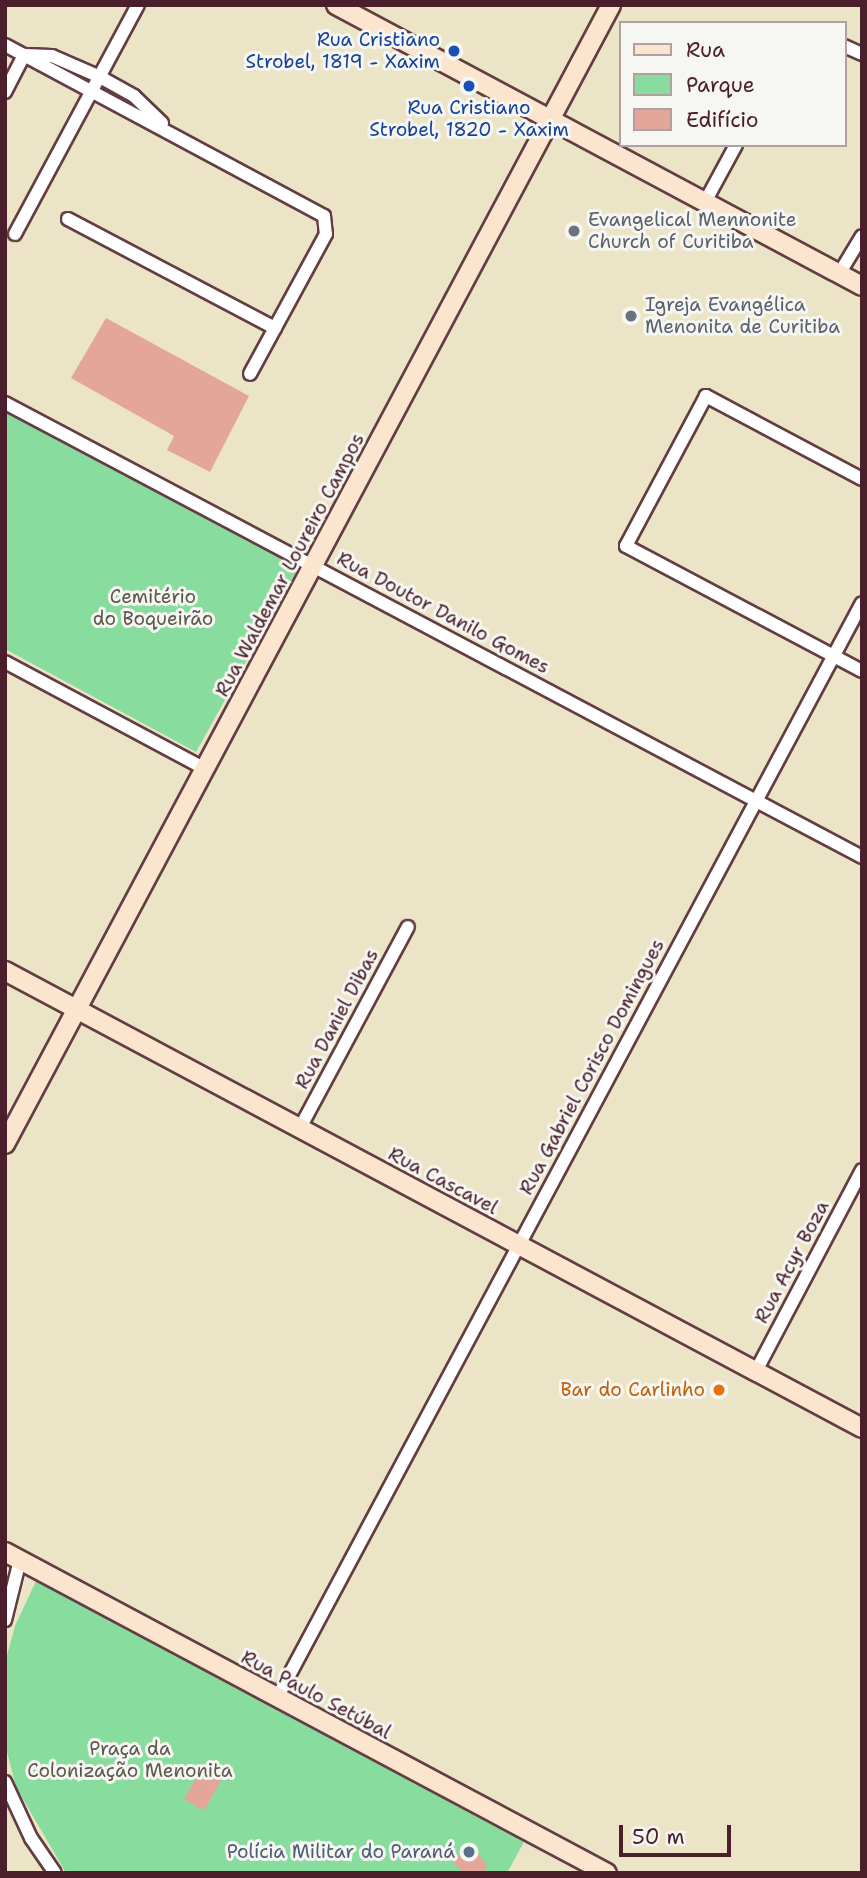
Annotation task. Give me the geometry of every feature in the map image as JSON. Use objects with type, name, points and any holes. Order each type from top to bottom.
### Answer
[{"type":"main road","points":[[336,5],[862,286]]},
{"type":"main road","name":"Rua Waldemar Loureiro Campos","points":[[5,1144],[611,5]]},
{"type":"main road","name":"Rua Cascavel","points":[[5,971],[862,1428]]},
{"type":"main road","name":"Rua Paulo Setúbal","points":[[13,1556],[607,1873]]},
{"type":"street","points":[[15,234],[138,5]]},
{"type":"street","points":[[5,45],[170,131],[324,216],[326,234],[250,374]]},
{"type":"street","points":[[846,47],[862,54]]},
{"type":"street","points":[[24,55],[52,56],[100,77],[134,96],[170,131]]},
{"type":"street","points":[[5,92],[24,55]]},
{"type":"street","points":[[705,202],[735,147]]},
{"type":"street","points":[[68,219],[275,328]]},
{"type":"street","points":[[839,274],[862,236]]},
{"type":"street","points":[[862,479],[706,396],[626,546],[862,671]]},
{"type":"street","name":"Rua Doutor Danilo Gomes","points":[[5,402],[862,857]]},
{"type":"street","name":"Rua Gabriel Corisco Domingues","points":[[277,1698],[862,603]]},
{"type":"street","points":[[5,662],[205,769]]},
{"type":"street","name":"Rua Daniel Dibas","points":[[300,1128],[408,928]]},
{"type":"street","name":"Rua Acyr Boza","points":[[755,1371],[862,1170]]},
{"type":"street","points":[[5,1620],[13,1556]]},
{"type":"street","points":[[5,1782],[31,1839],[55,1873]]},
{"type":"green space","name":"Cemitério do Boqueirão","points":[[5,409],[299,566],[196,752],[5,649]]},
{"type":"green space","name":"Praça da Colonização Menonita","points":[[36,1581],[524,1842],[507,1873],[66,1873],[16,1787],[5,1744],[5,1663],[15,1626]]},
{"type":"building","points":[[106,318],[249,396],[210,472],[167,450],[174,436],[71,378]]},
{"type":"building","points":[[202,1767],[222,1778],[204,1811],[184,1799]]},
{"type":"building","name":"Polícia Militar do Paraná","points":[[472,1845],[488,1867],[481,1873],[463,1873],[452,1860]]},
{"type":"place","name":"Rua Cristiano Strobel, 1819 - Xaxim","points":[[454,51]]},
{"type":"place","name":"Rua Cristiano Strobel, 1820 - Xaxim","points":[[469,86]]},
{"type":"place","name":"Evangelical Mennonite Church of Curitiba","points":[[574,231]]},
{"type":"place","name":"Igreja Evangélica Menonita de Curitiba","points":[[631,316]]},
{"type":"place","name":"Bar do Carlinho","points":[[719,1390]]},
{"type":"place","name":"Polícia Militar do Paraná","points":[[469,1852]]}]
